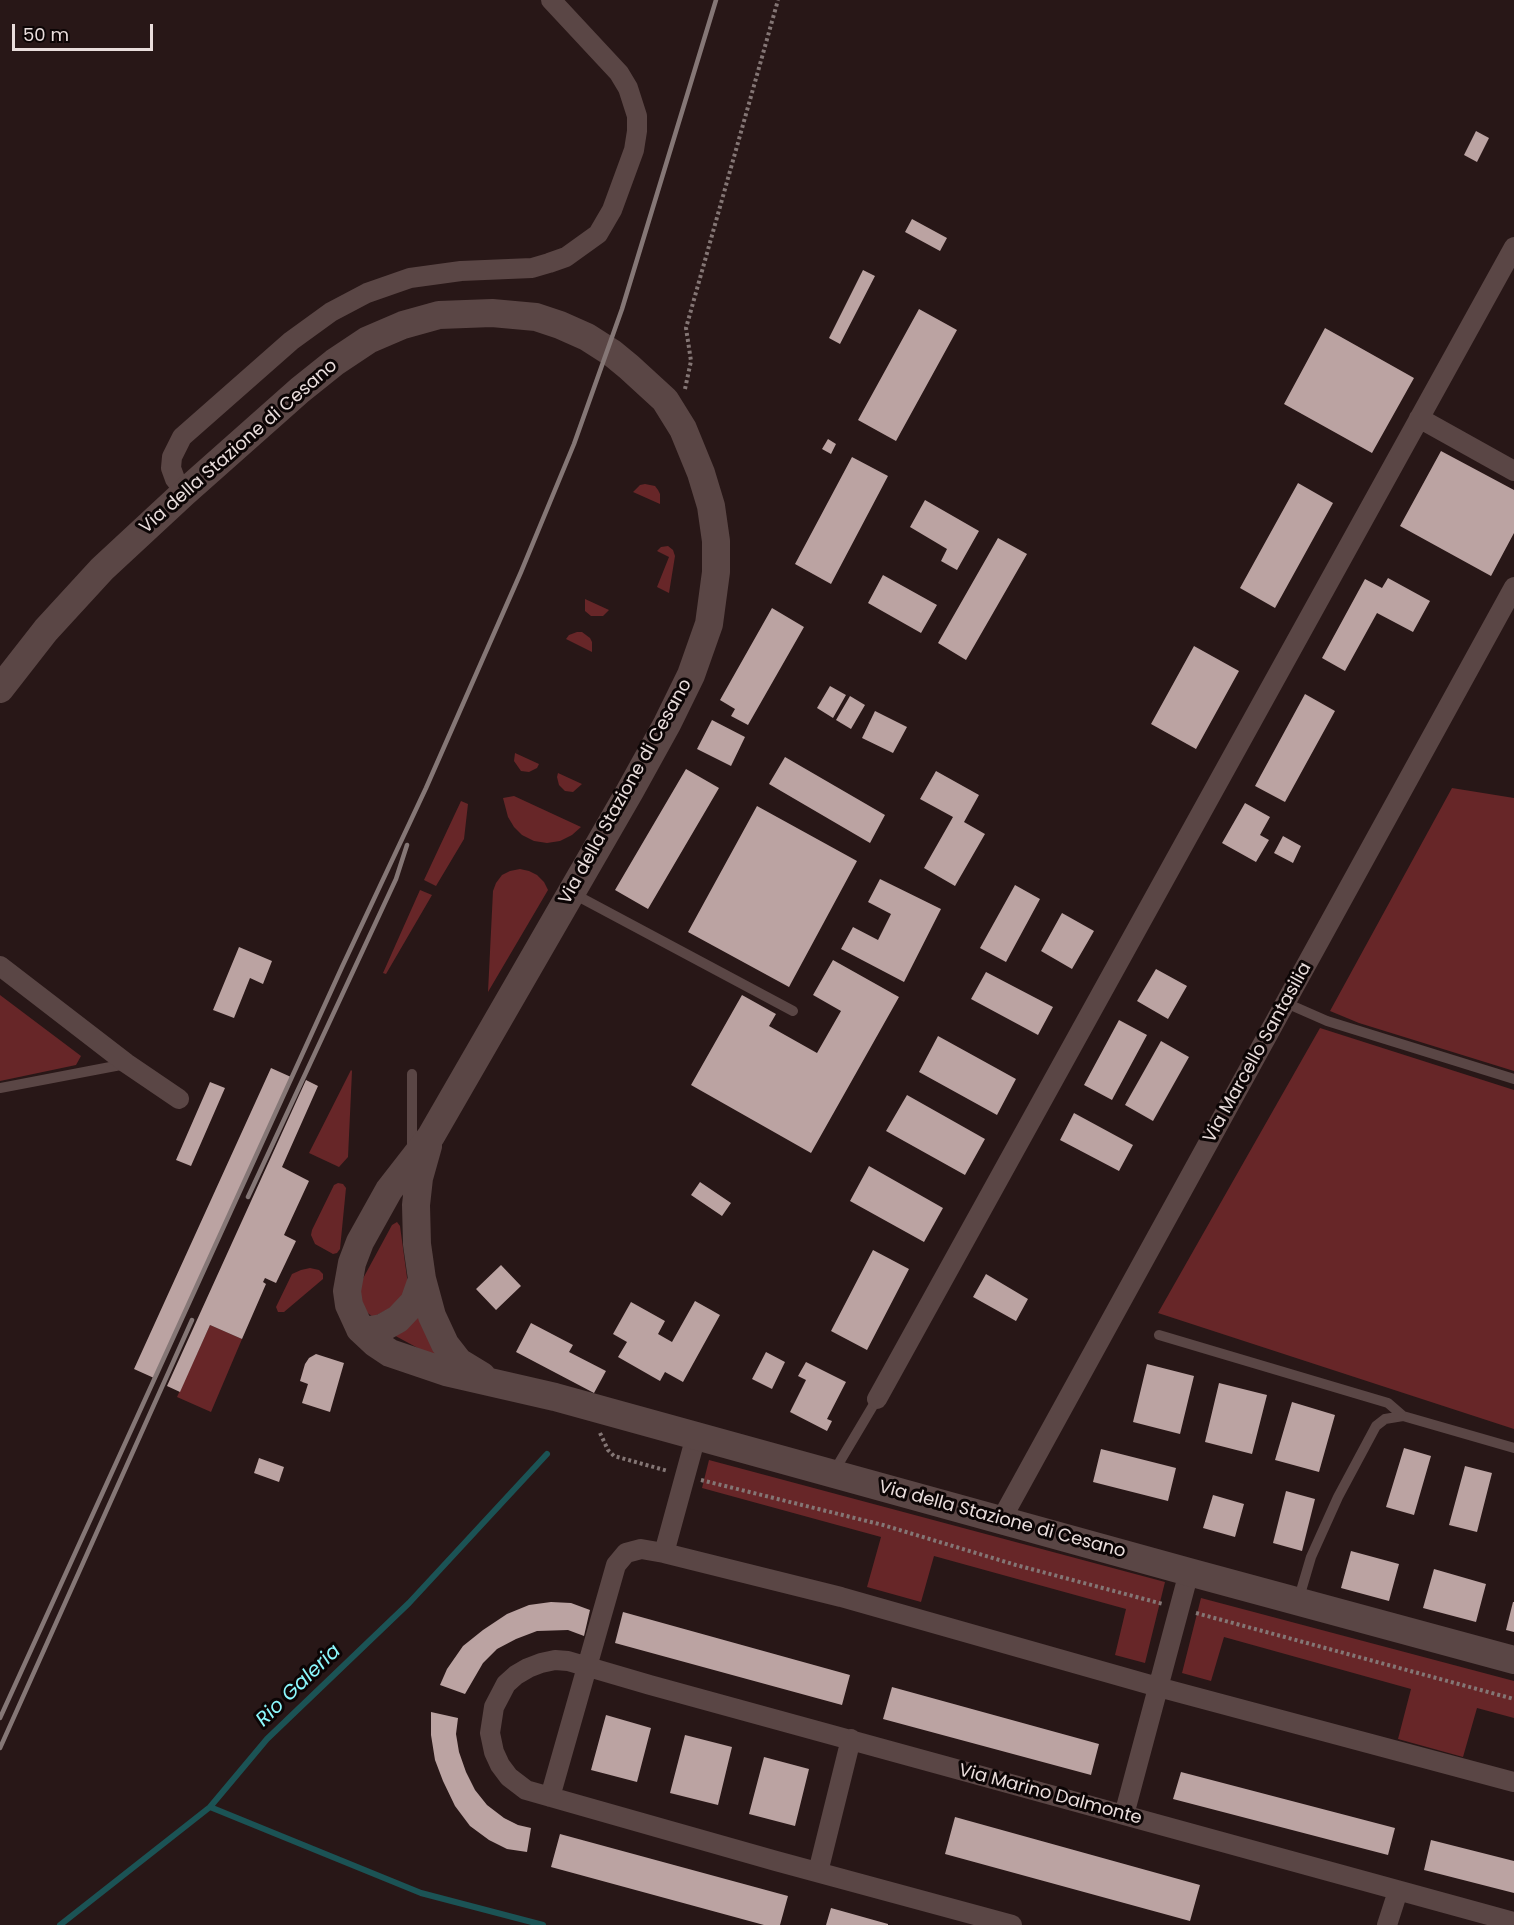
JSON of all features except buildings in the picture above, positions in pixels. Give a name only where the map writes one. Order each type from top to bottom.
[{"type":"street","points":[[185,492],[175,480],[171,463],[182,437],[291,340],[331,312],[367,293],[410,279],[461,271],[532,268],[566,257],[597,234],[612,210],[634,150],[637,131],[634,102],[614,67],[551,0]]},
{"type":"street","points":[[877,1399],[1514,247]]},
{"type":"street","name":"Via della Stazione di Cesano","points":[[0,689],[46,630],[102,569],[185,492],[318,375],[352,350],[386,332],[439,315],[475,312],[536,317],[560,325],[612,353],[665,400],[678,419],[701,473],[713,517],[716,563],[709,624],[691,675],[667,724],[431,1136],[389,1190],[354,1256],[347,1291],[351,1311],[360,1329],[375,1343],[396,1355],[446,1372],[490,1381],[696,1436],[1514,1660]]},
{"type":"street","points":[[1419,418],[1514,471]]},
{"type":"street","name":"Via Marcello Santasilia","points":[[1001,1520],[1514,588]]},
{"type":"street","points":[[0,966],[126,1064],[179,1099]]},
{"type":"street","name":"Via della Stazione di Cesano","points":[[431,1136],[419,1178],[416,1205],[417,1244],[422,1279],[432,1316],[445,1344],[459,1362],[490,1381]]},
{"type":"street","points":[[360,1329],[382,1328],[398,1319],[414,1302],[422,1279]]},
{"type":"street","points":[[664,1553],[696,1436]]},
{"type":"street","points":[[550,1797],[618,1560],[626,1553],[635,1550],[664,1553],[841,1597],[1158,1687],[1514,1782]]},
{"type":"street","points":[[1124,1815],[1189,1572]]},
{"type":"street","name":"Via Marino Dalmonte","points":[[1012,1925],[526,1790],[517,1785],[500,1765],[494,1752],[490,1732],[494,1707],[506,1684],[528,1668],[555,1660],[568,1661],[1514,1922]]},
{"type":"street","points":[[818,1872],[851,1739]]},
{"type":"street","points":[[1387,1925],[1398,1891]]},
{"type":"lane","points":[[571,893],[793,1011]]},
{"type":"lane","points":[[1286,1003],[1327,1021],[1514,1079]]},
{"type":"lane","points":[[0,1088],[126,1064]]},
{"type":"lane","points":[[412,1074],[412,1159]]},
{"type":"lane","points":[[1159,1335],[1388,1403],[1403,1416],[1514,1448]]},
{"type":"lane","points":[[833,1474],[877,1399]]},
{"type":"lane","points":[[1298,1601],[1311,1557],[1338,1497],[1376,1426],[1385,1419],[1403,1416]]},
{"type":"path","points":[[678,419],[691,361],[686,328],[777,0]]},
{"type":"path","points":[[597,1428],[614,1456],[883,1525],[1016,1565],[1514,1699]]},
{"type":"shaded area","points":[[640,485],[655,486],[660,494],[660,504],[633,492]]},
{"type":"shaded area","points":[[668,546],[673,550],[675,556],[669,593],[657,587],[669,557],[657,551],[661,547]]},
{"type":"shaded area","points":[[585,599],[609,610],[603,616],[591,616],[585,611]]},
{"type":"shaded area","points":[[577,632],[582,632],[590,638],[592,652],[566,639]]},
{"type":"shaded area","points":[[515,753],[539,764],[537,768],[529,772],[521,771],[514,761]]},
{"type":"shaded area","points":[[558,773],[582,784],[573,792],[565,791],[559,785]]},
{"type":"shaded area","points":[[1452,788],[1514,798],[1514,1071],[1359,1023],[1330,1011]]},
{"type":"shaded area","points":[[514,796],[581,827],[560,841],[547,843],[534,841],[522,835],[508,817],[503,798]]},
{"type":"shaded area","points":[[461,801],[468,804],[464,839],[436,886],[424,880]]},
{"type":"shaded area","points":[[520,869],[537,875],[548,890],[488,992],[493,891],[502,875]]},
{"type":"shaded area","points":[[420,890],[432,895],[386,974],[383,973]]},
{"type":"shaded area","points":[[0,995],[81,1056],[76,1065],[0,1081]]},
{"type":"shaded area","points":[[1320,1028],[1514,1090],[1514,1429],[1158,1313]]},
{"type":"shaded area","points":[[351,1070],[348,1157],[339,1167],[309,1153]]},
{"type":"shaded area","points":[[343,1184],[346,1188],[340,1249],[333,1254],[315,1244],[311,1235],[334,1185]]},
{"type":"shaded area","points":[[397,1222],[400,1226],[408,1299],[373,1317],[361,1308],[360,1284],[392,1225]]},
{"type":"shaded area","points":[[310,1268],[319,1270],[323,1274],[323,1279],[284,1312],[278,1312],[276,1307],[292,1274]]},
{"type":"shaded area","points":[[421,1306],[453,1367],[390,1333]]},
{"type":"shaded area","points":[[210,1325],[242,1339],[211,1412],[177,1397]]},
{"type":"shaded area","points":[[709,1460],[1165,1582],[1145,1663],[1115,1655],[1126,1609],[934,1556],[921,1602],[867,1587],[881,1537],[702,1488]]},
{"type":"shaded area","points":[[1201,1598],[1514,1681],[1514,1718],[1477,1708],[1463,1757],[1398,1739],[1411,1689],[1224,1637],[1211,1681],[1182,1673]]},
{"type":"waterway","name":"Rio Galeria","points":[[60,1925],[210,1807],[267,1739],[409,1603],[547,1454]]},
{"type":"waterway","points":[[210,1807],[421,1893],[543,1925]]},
{"type":"railway","points":[[0,1718],[342,967],[426,788],[521,572],[574,444],[622,309],[716,0]]},
{"type":"railway","points":[[248,1197],[396,879],[407,845]]},
{"type":"railway","points":[[0,1748],[192,1320]]}]
